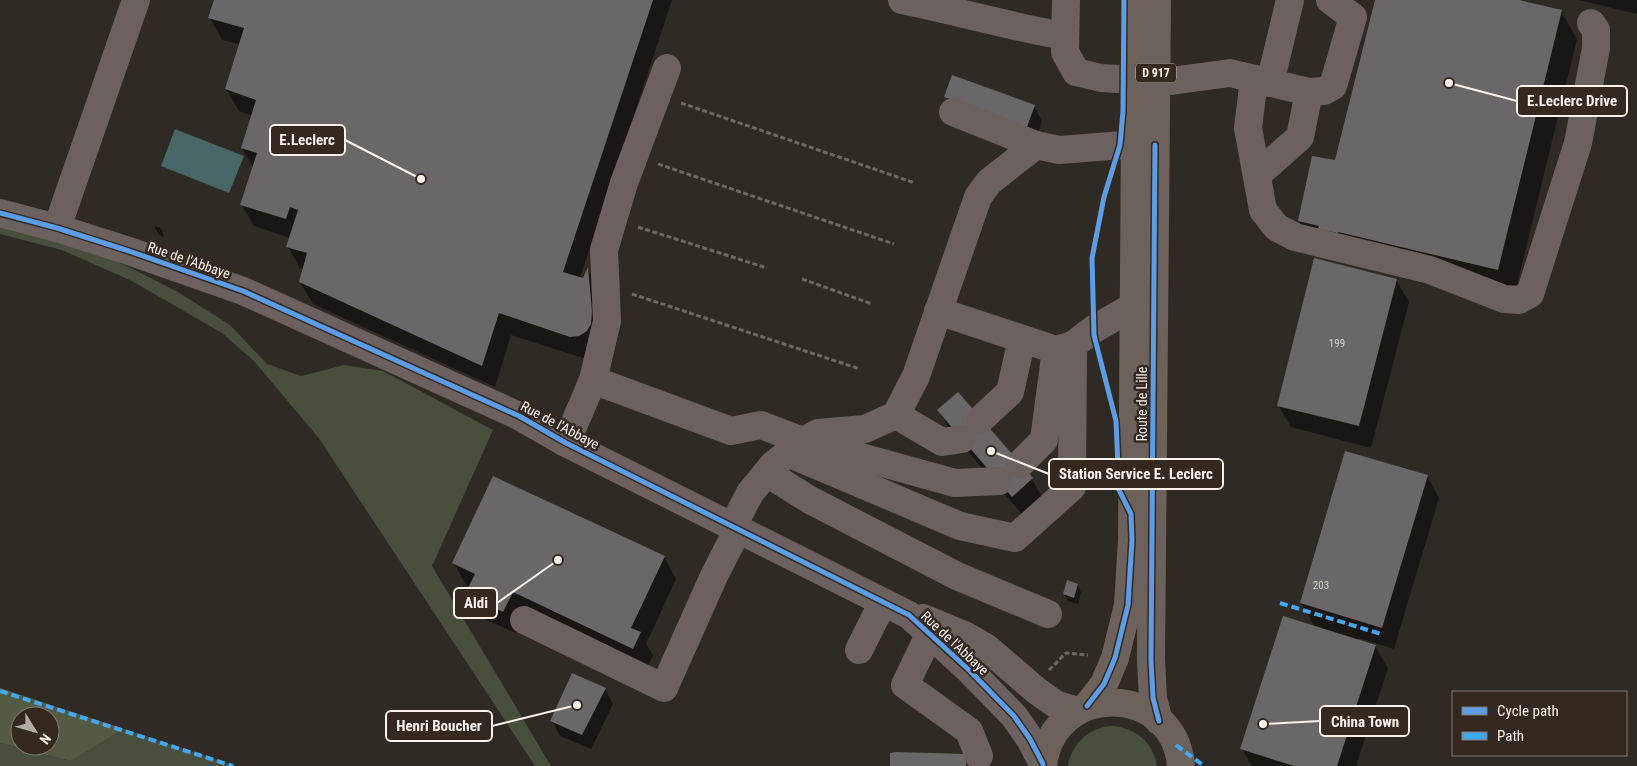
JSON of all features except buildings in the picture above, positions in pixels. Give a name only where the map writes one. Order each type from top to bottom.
[{"type":"main road","name":"Route de Lille","points":[[1136,0],[1146,81],[1153,576],[1151,660],[1153,698],[1159,721]]},
{"type":"main road","name":"Route de Lille","points":[[1043,765],[1044,755],[1051,737],[1063,722],[1082,709],[1104,684],[1115,658],[1128,605],[1131,549],[1136,144],[1157,0]]},
{"type":"main road","points":[[1082,709],[1106,702],[1125,703],[1144,710],[1166,728],[1176,745],[1180,766]]},
{"type":"street","points":[[57,228],[136,0]]},
{"type":"street","points":[[902,0],[1026,30],[1065,36]]},
{"type":"street","points":[[1066,0],[1064,52],[1076,72],[1101,78],[1146,81],[1230,73],[1309,92],[1324,91],[1333,86],[1353,17],[1330,0]]},
{"type":"street","points":[[1290,0],[1248,128],[1263,210],[1276,227],[1296,237],[1430,270],[1504,300],[1519,300],[1530,294],[1578,144],[1596,48],[1596,30],[1591,23]]},
{"type":"street","points":[[566,443],[593,380],[607,321],[604,250],[634,156],[667,68]]},
{"type":"street","points":[[1257,175],[1300,137],[1309,92]]},
{"type":"street","points":[[953,112],[1036,145],[1059,150],[1136,144]]},
{"type":"street","points":[[524,620],[664,688],[750,493],[773,465],[818,433],[865,429],[896,416],[916,376],[978,197],[989,182],[1036,145]]},
{"type":"street","name":"Rue de l'Abbaye","points":[[0,213],[57,228],[129,251],[243,291],[519,416],[566,443],[909,615],[974,675],[1014,716],[1030,738],[1043,765]]},
{"type":"street","points":[[1020,464],[1044,440],[1065,348],[1134,306]]},
{"type":"street","points":[[938,311],[1022,339],[1065,348]]},
{"type":"street","points":[[982,419],[1010,392],[1022,339]]},
{"type":"street","points":[[593,380],[731,431],[761,425],[796,447],[960,526],[1015,538],[1072,487],[1065,348]]},
{"type":"street","points":[[896,416],[942,442],[962,439]]},
{"type":"street","points":[[796,447],[955,483],[999,481]]},
{"type":"street","points":[[767,473],[810,500],[957,576],[1048,614]]},
{"type":"street","points":[[859,650],[883,602]]},
{"type":"street","name":"Rue de l'Abbaye","points":[[909,615],[928,618],[966,636],[987,648],[1032,686],[1057,704],[1082,709]]},
{"type":"street","points":[[930,634],[905,685],[968,731],[979,756]]},
{"type":"path","points":[[656,94],[915,183]]},
{"type":"path","points":[[634,156],[894,244]]},
{"type":"path","points":[[630,224],[767,268]]},
{"type":"path","points":[[802,279],[872,304]]},
{"type":"path","points":[[632,294],[860,369]]},
{"type":"path","points":[[1032,686],[1066,653],[1115,658]]},
{"type":"green space","points":[[0,225],[101,253],[178,292],[230,325],[267,364],[301,376],[344,365],[383,371],[493,430],[432,566],[551,766],[535,766],[318,437],[254,361],[222,333],[132,281],[62,250],[0,234]]},
{"type":"green space","points":[[0,688],[54,706],[10,706],[10,746],[0,743]]},
{"type":"green space","points":[[60,708],[124,729],[71,761],[51,756],[60,756]]},
{"type":"green space","points":[[1111,726],[1128,729],[1142,737],[1152,750],[1157,766],[1068,766],[1073,751],[1082,739],[1095,730]]},
{"type":"green space","points":[[124,729],[236,766],[0,766],[0,743],[10,746],[10,756],[51,756],[71,761]]},
{"type":"water","points":[[175,129],[244,156],[229,193],[161,166]]},
{"type":"marked path","points":[[1280,603],[1381,634]]},
{"type":"marked path","points":[[0,691],[233,766]]},
{"type":"marked path","points":[[1176,745],[1204,766]]},
{"type":"cycle path","points":[[1087,706],[1104,684],[1115,658],[1128,605],[1132,540],[1131,514],[1119,490],[1116,421],[1094,335],[1092,258],[1104,197],[1120,145],[1123,111],[1124,0]]},
{"type":"cycle path","points":[[1155,145],[1151,660],[1153,698],[1159,721]]},
{"type":"cycle path","points":[[0,213],[57,228],[129,251],[243,291],[519,416],[566,443],[909,615],[968,669],[1014,716],[1030,739],[1043,764]]},
{"type":"place","name":"E.Leclerc Drive","points":[[1449,83]]},
{"type":"place","name":"E.Leclerc","points":[[421,179]]},
{"type":"place","name":"Station Service E. Leclerc","points":[[991,451]]},
{"type":"place","name":"Aldi","points":[[558,560]]},
{"type":"place","name":"Henri Boucher","points":[[577,705]]},
{"type":"place","name":"China Town","points":[[1263,724]]}]
